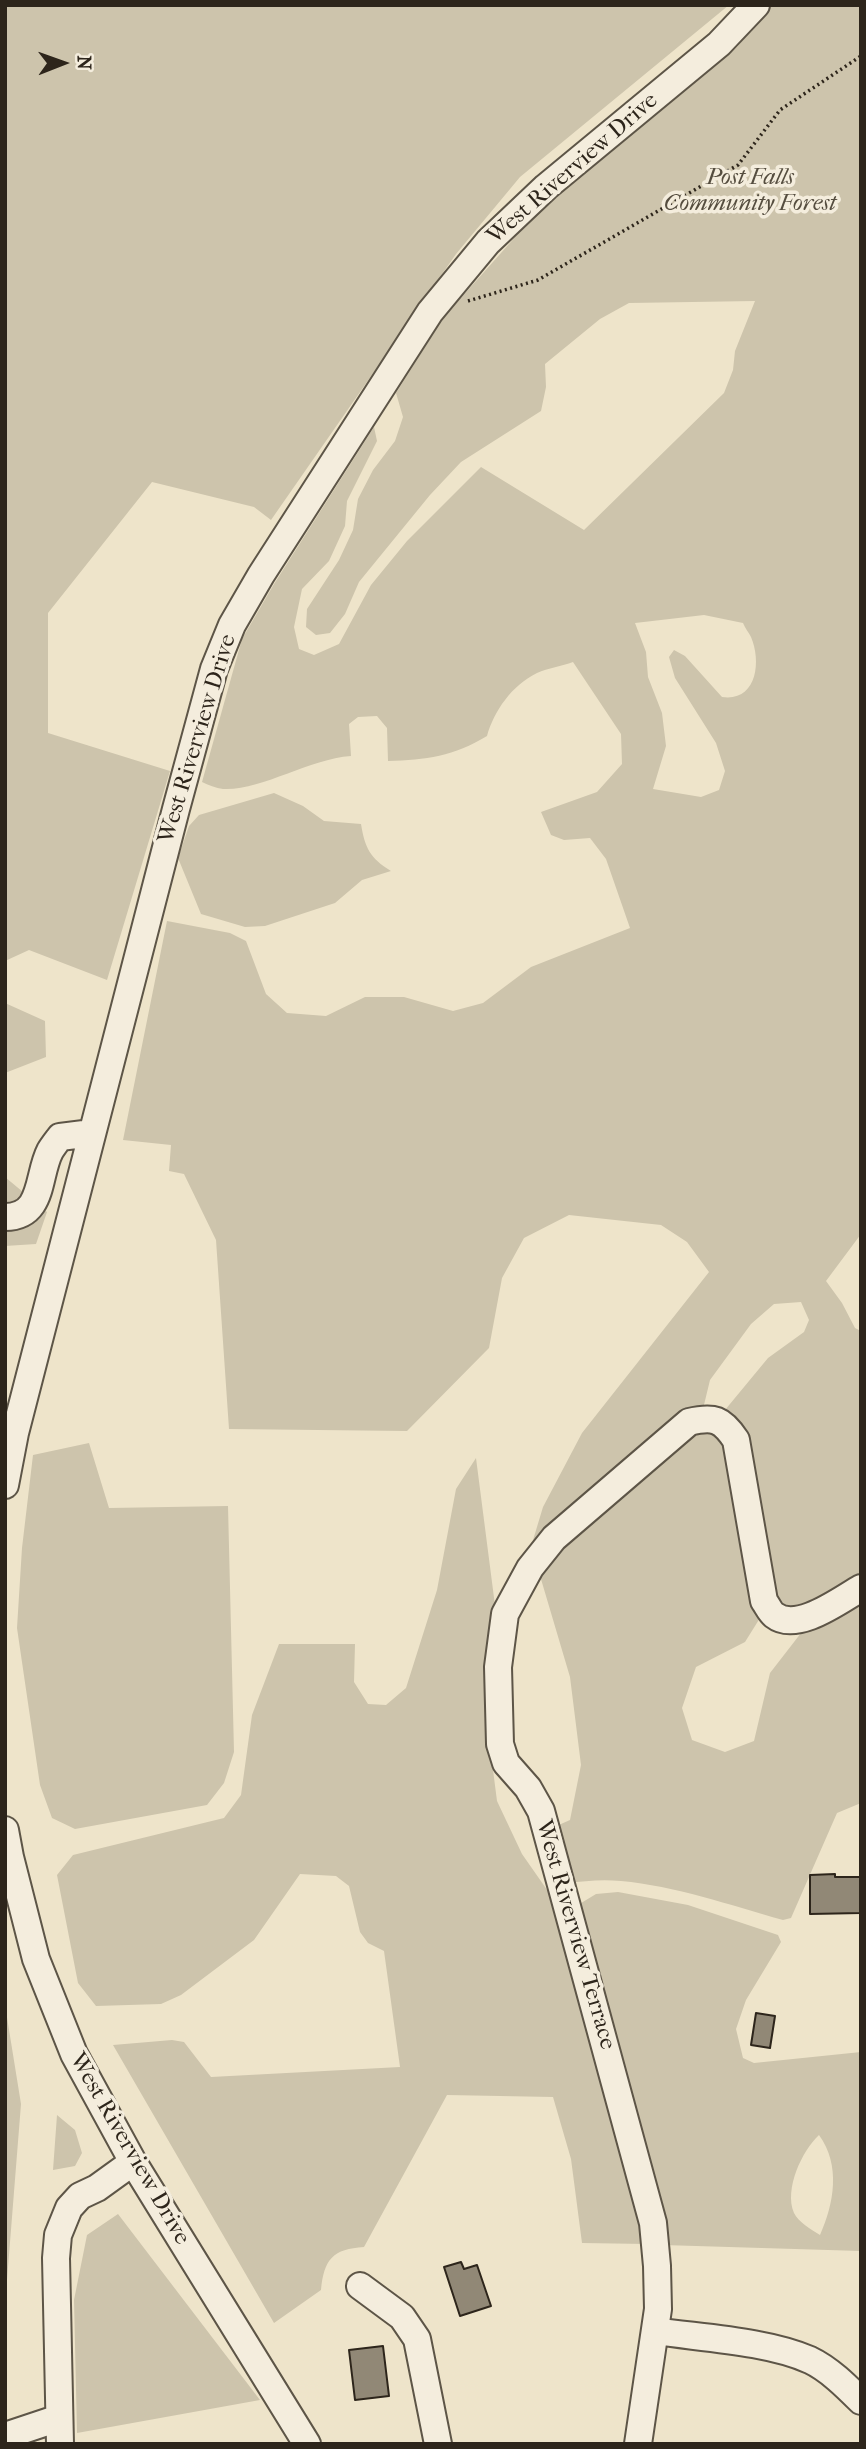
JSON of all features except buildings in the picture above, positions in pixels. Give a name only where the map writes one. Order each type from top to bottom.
[{"type":"street","name":"West Riverview Drive","points":[[5,1485],[15,1433],[214,669],[232,625],[261,575],[430,312],[488,242],[546,187],[719,44],[756,5]]},
{"type":"street","points":[[5,1217],[16,1217],[29,1210],[39,1191],[50,1151],[60,1137],[92,1133]]},
{"type":"street","name":"West Riverview Terrace","points":[[638,2444],[655,2331],[657,2266],[653,2223],[541,1811],[528,1788],[506,1763],[500,1744],[498,1667],[505,1614],[530,1568],[554,1538],[689,1422],[707,1418],[726,1425],[736,1440],[764,1601],[773,1615],[788,1621],[806,1619],[861,1588]]},
{"type":"street","name":"West Riverview Drive","points":[[5,1830],[7,1858],[36,1959],[66,2036],[133,2162],[307,2444]]},
{"type":"street","points":[[5,2436],[59,2431],[55,2259],[58,2235],[69,2208],[80,2196],[97,2188],[133,2162]]},
{"type":"street","points":[[360,2286],[402,2317],[417,2339],[438,2444]]},
{"type":"street","points":[[655,2331],[769,2348],[811,2361],[844,2383],[861,2401]]},
{"type":"path","points":[[466,301],[538,280],[738,165],[780,110],[861,56]]},
{"type":"green space","points":[[5,5],[729,5],[520,177],[456,254],[271,520],[254,507],[152,482],[48,613],[48,733],[170,771],[107,980],[29,950],[5,961]]},
{"type":"green space","name":"Post Falls Community Forest","points":[[771,5],[861,5],[861,1234],[826,1281],[855,1328],[861,1331],[861,1581],[805,1614],[778,1613],[741,1438],[725,1410],[768,1358],[804,1332],[809,1320],[801,1302],[774,1304],[751,1324],[710,1380],[703,1409],[527,1560],[543,1507],[582,1433],[709,1272],[687,1242],[661,1225],[569,1215],[524,1238],[502,1278],[489,1348],[407,1431],[229,1429],[216,1240],[184,1174],[169,1171],[171,1145],[123,1140],[167,921],[230,933],[246,941],[266,994],[287,1013],[326,1016],[365,997],[404,997],[453,1011],[483,1003],[531,967],[630,928],[606,859],[590,838],[564,840],[551,835],[541,812],[597,792],[622,764],[621,734],[573,662],[541,671],[528,678],[505,700],[494,717],[487,736],[451,752],[427,758],[388,761],[387,728],[377,716],[358,717],[349,724],[351,756],[335,758],[238,788],[220,789],[202,782],[242,639],[374,427],[377,441],[347,501],[345,526],[329,561],[302,589],[294,627],[299,649],[314,655],[339,644],[371,585],[407,541],[481,467],[584,530],[724,393],[733,370],[735,351],[755,301],[629,303],[600,319],[545,364],[546,387],[541,411],[461,462],[430,495],[359,582],[345,614],[330,633],[316,635],[306,627],[307,609],[339,560],[353,530],[358,499],[373,470],[395,441],[403,417],[396,393],[443,318],[550,198],[737,47]],"holes":[[[704,615],[743,623],[754,647],[756,669],[749,687],[742,693],[733,697],[722,697],[685,656],[674,650],[669,657],[675,678],[716,743],[725,771],[719,790],[701,797],[653,789],[666,746],[662,713],[648,677],[646,652],[635,623]]]},
{"type":"green space","points":[[274,793],[303,806],[324,821],[361,824],[370,852],[391,871],[362,880],[335,903],[265,926],[245,927],[201,914],[178,858],[189,826],[199,815]]},
{"type":"green space","points":[[5,1003],[45,1021],[46,1057],[5,1073]]},
{"type":"green space","points":[[5,1177],[47,1212],[36,1244],[5,1246]]},
{"type":"green space","points":[[708,1425],[728,1444],[760,1618],[745,1642],[696,1667],[682,1708],[692,1740],[725,1752],[754,1741],[770,1673],[808,1624],[861,1595],[861,1803],[837,1813],[791,1918],[783,1920],[641,1883],[607,1880],[567,1883],[552,1828],[570,1820],[581,1765],[570,1677],[538,1569],[693,1428]]},
{"type":"green space","points":[[89,1443],[109,1508],[228,1506],[234,1752],[224,1783],[207,1805],[75,1829],[52,1818],[40,1785],[17,1628],[22,1548],[33,1455]]},
{"type":"green space","points":[[476,1458],[497,1621],[489,1739],[497,1801],[522,1854],[559,1907],[647,2244],[582,2243],[571,2159],[553,2097],[447,2095],[364,2247],[345,2250],[332,2258],[325,2270],[321,2290],[274,2323],[113,2045],[172,2040],[184,2042],[211,2077],[400,2067],[384,1951],[368,1943],[360,1932],[349,1886],[336,1876],[300,1874],[254,1940],[181,1995],[161,2004],[96,2006],[78,1983],[57,1875],[73,1855],[224,1818],[241,1795],[252,1715],[279,1644],[355,1644],[354,1682],[368,1704],[386,1705],[406,1688],[437,1590],[456,1489]]},
{"type":"green space","points":[[618,1892],[688,1905],[778,1935],[781,1942],[746,2000],[736,2029],[743,2058],[754,2063],[861,2052],[861,2251],[663,2245],[573,1908],[596,1894]],"holes":[[[819,2135],[826,2147],[833,2172],[833,2185],[829,2211],[820,2235],[796,2216],[791,2193],[801,2160]]]},
{"type":"green space","points":[[5,2005],[21,2104],[5,2305]]},
{"type":"green space","points":[[57,2115],[75,2130],[82,2153],[75,2166],[53,2170]]},
{"type":"green space","points":[[118,2214],[260,2400],[77,2433],[74,2300],[87,2235]]}]
